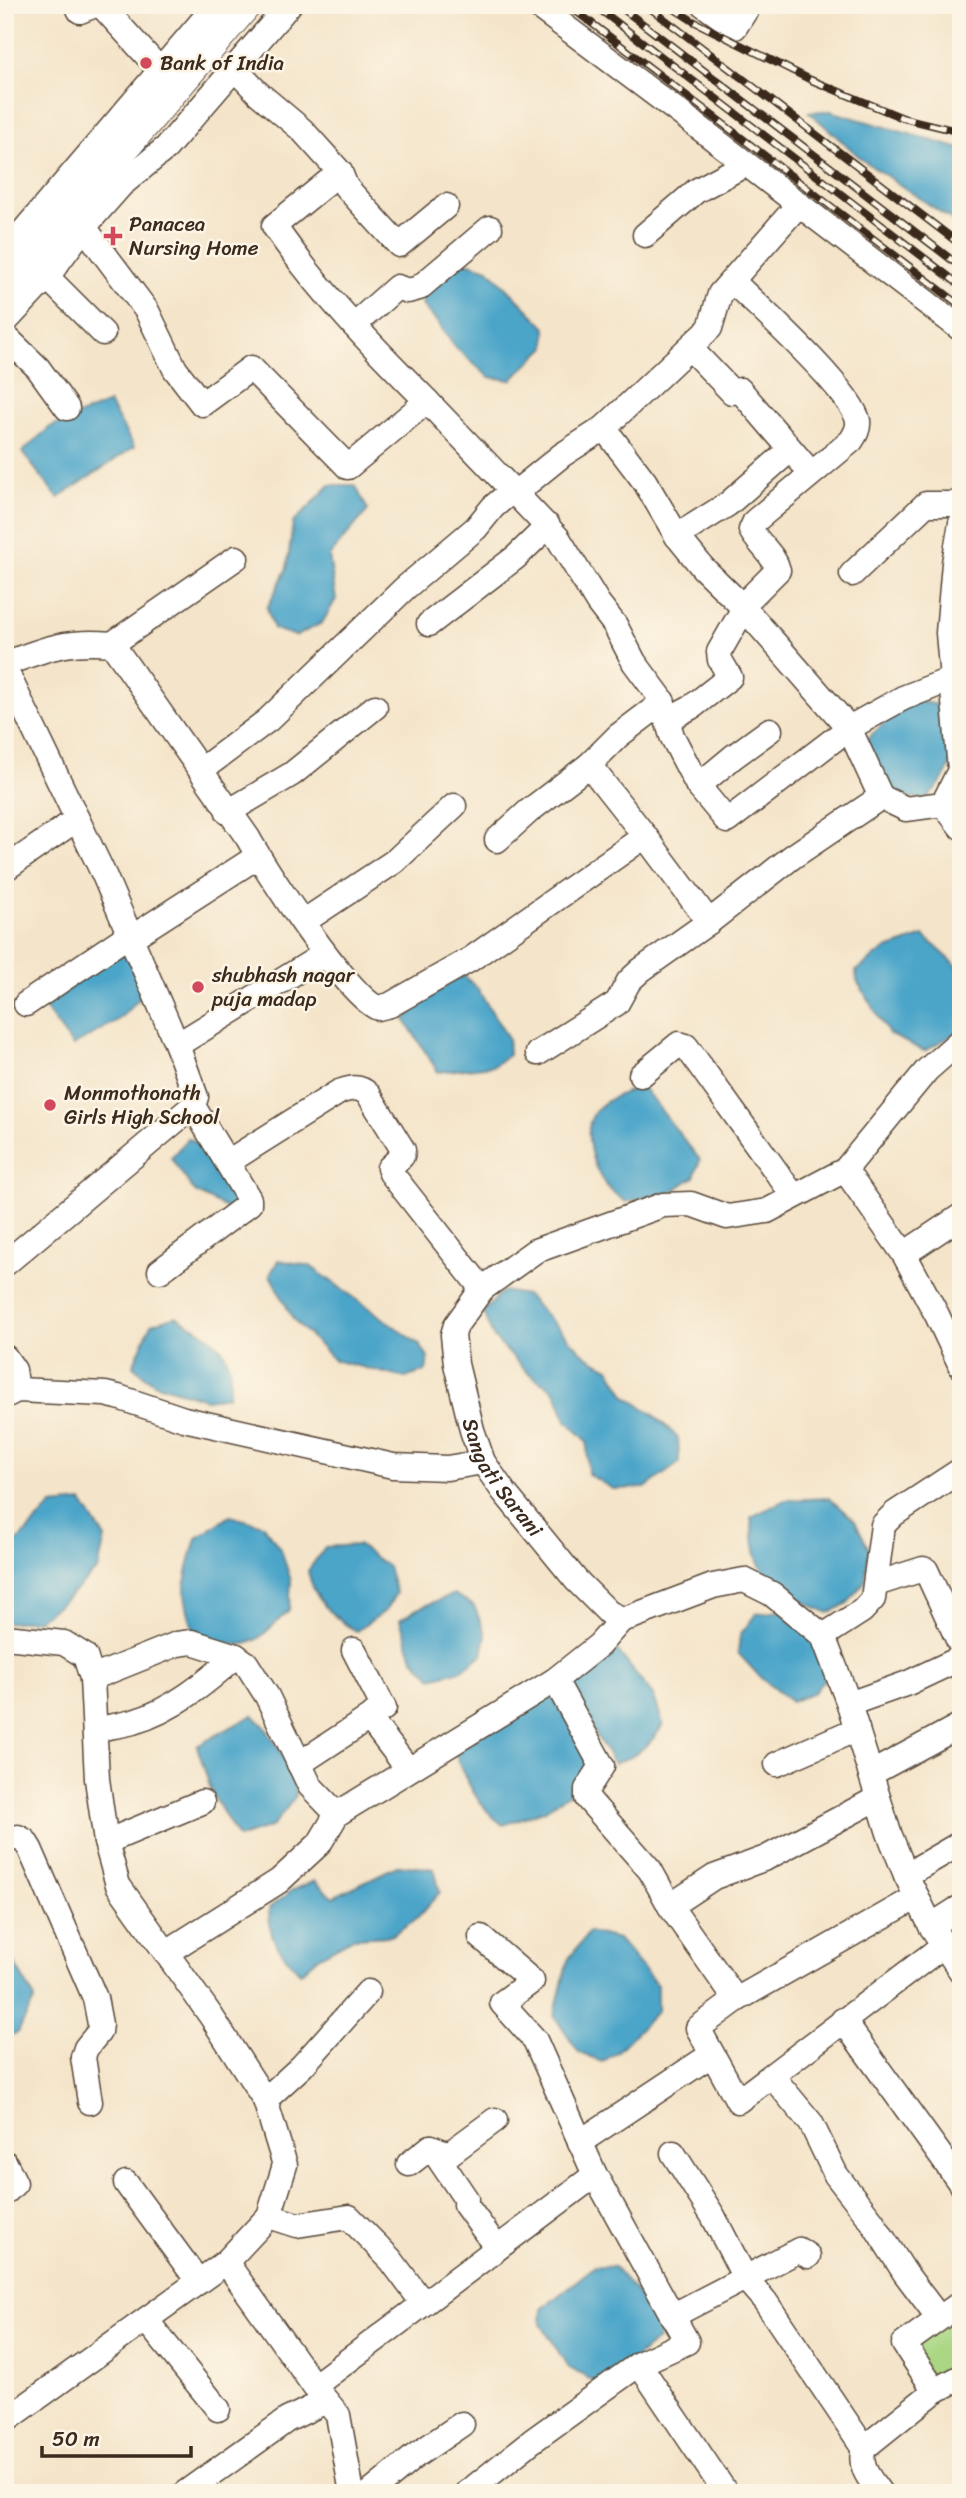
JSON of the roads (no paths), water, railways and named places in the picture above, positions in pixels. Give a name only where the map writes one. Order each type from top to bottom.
[{"type":"main road","points":[[5,288],[246,5]]},
{"type":"street","points":[[77,5],[80,11],[95,5]]},
{"type":"street","points":[[101,5],[161,71]]},
{"type":"street","points":[[5,253],[216,5]]},
{"type":"street","points":[[5,322],[47,277],[84,227],[121,185],[166,148],[289,5]]},
{"type":"street","points":[[536,5],[961,329]]},
{"type":"street","points":[[704,5],[735,27],[749,5]]},
{"type":"street","points":[[234,68],[258,93],[302,130],[340,172],[346,187],[399,245],[446,206]]},
{"type":"street","points":[[645,235],[696,191],[746,164]]},
{"type":"street","points":[[340,172],[274,226],[299,263],[377,351],[548,526],[615,625],[634,662],[649,679],[665,711],[672,736],[698,786],[727,821],[849,728],[903,698],[952,680]]},
{"type":"street","points":[[201,770],[268,720],[405,588],[476,528],[493,507],[507,495],[514,494],[562,455],[604,428],[690,348],[710,328],[720,294],[799,204]]},
{"type":"street","points":[[84,227],[147,311],[175,369],[202,404],[251,368],[348,467],[427,401]]},
{"type":"street","points":[[354,325],[397,287],[408,291],[419,288],[491,228]]},
{"type":"street","points":[[47,277],[103,333]]},
{"type":"street","points":[[497,841],[529,811],[589,765],[618,736],[665,711],[693,706],[730,677],[720,660],[719,652],[747,601],[778,570],[776,560],[751,530],[755,521],[850,441],[858,430],[858,419],[845,397],[804,351],[732,281]]},
{"type":"street","points":[[5,336],[38,368],[67,408]]},
{"type":"street","points":[[690,348],[732,392],[740,390],[811,473]]},
{"type":"street","points":[[604,428],[645,482],[677,536],[703,568],[744,608],[849,728],[881,797],[906,809],[943,804]]},
{"type":"street","points":[[677,536],[728,503],[790,450]]},
{"type":"street","points":[[852,574],[926,504],[961,504]]},
{"type":"street","points":[[943,804],[960,770],[948,633],[961,523]]},
{"type":"street","points":[[429,624],[516,557],[548,526]]},
{"type":"street","points":[[5,1264],[193,1106],[196,1097],[177,1045],[77,819],[14,713],[5,666],[46,648],[85,642],[112,644],[236,558]]},
{"type":"street","points":[[112,644],[248,838],[325,954],[366,1001],[378,1008],[390,1005],[471,959],[645,836]]},
{"type":"street","points":[[228,812],[292,774],[376,707]]},
{"type":"street","points":[[698,786],[770,730]]},
{"type":"street","points":[[589,765],[709,922]]},
{"type":"street","points":[[538,1053],[617,1003],[629,981],[641,970],[709,922],[792,857],[881,797]]},
{"type":"street","points":[[943,804],[961,827]]},
{"type":"street","points":[[303,922],[395,861],[454,806]]},
{"type":"street","points":[[5,869],[77,819]]},
{"type":"street","points":[[26,1004],[258,856]]},
{"type":"street","points":[[177,1045],[325,954]]},
{"type":"street","name":"Sangati Sarani","points":[[622,1619],[610,1613],[576,1580],[483,1462],[472,1430],[456,1364],[453,1335],[456,1325],[482,1289],[535,1251],[663,1205],[691,1204],[727,1217],[767,1211],[845,1170],[927,1070],[961,1040]]},
{"type":"street","points":[[642,1074],[679,1044],[686,1046],[793,1195]]},
{"type":"street","points":[[228,1162],[316,1104],[339,1092],[352,1088],[362,1089],[369,1095],[403,1150],[402,1156],[389,1168],[391,1173],[482,1289]]},
{"type":"street","points":[[160,1271],[249,1204],[249,1199],[228,1162],[193,1106]]},
{"type":"street","points":[[845,1170],[904,1254],[960,1361]]},
{"type":"street","points":[[904,1254],[961,1216]]},
{"type":"street","points":[[5,1357],[14,1370],[11,1393],[118,1396],[184,1419],[393,1466],[447,1468],[483,1462]]},
{"type":"street","points":[[823,1636],[862,1611],[873,1599],[883,1525],[894,1514],[961,1470]]},
{"type":"street","points":[[876,1584],[926,1570],[961,1646]]},
{"type":"street","points":[[167,1952],[279,1881],[327,1835],[337,1814],[555,1680],[599,1645],[622,1619],[713,1586],[744,1580],[772,1594],[823,1636],[872,1773],[888,1833],[938,1936],[961,1971]]},
{"type":"street","points":[[5,1637],[64,1643],[85,1656],[92,1678],[97,1779],[106,1842],[118,1885],[167,1952],[265,2100],[285,2165],[269,2216],[226,2262],[5,2421]]},
{"type":"street","points":[[92,1678],[177,1644],[192,1642],[236,1656],[246,1663],[267,1696],[310,1786],[337,1814]]},
{"type":"street","points":[[299,1764],[384,1708],[354,1650]]},
{"type":"street","points":[[95,1730],[135,1721],[155,1713],[207,1682],[236,1656]]},
{"type":"street","points":[[849,1704],[908,1683],[961,1658]]},
{"type":"street","points":[[555,1680],[602,1766],[587,1789],[587,1798],[650,1870],[670,1906],[736,2000]]},
{"type":"street","points":[[370,1719],[408,1769]]},
{"type":"street","points":[[872,1773],[961,1725]]},
{"type":"street","points":[[776,1764],[857,1729]]},
{"type":"street","points":[[670,1906],[714,1877],[766,1858],[878,1798]]},
{"type":"street","points":[[106,1842],[202,1801]]},
{"type":"street","points":[[5,1841],[18,1837],[25,1841],[95,1998],[99,2032],[86,2048],[83,2057],[90,2102]]},
{"type":"street","points":[[961,1843],[912,1886],[736,2000],[698,2028],[738,2101],[843,2020],[938,1936],[961,1907]]},
{"type":"street","points":[[467,2493],[532,2441],[639,2364],[687,2343],[595,2175],[536,2040],[502,2003],[532,1981],[481,1937]]},
{"type":"street","points":[[265,2100],[302,2066],[368,1992]]},
{"type":"street","points":[[843,2020],[961,2184]]},
{"type":"street","points":[[580,2142],[711,2055]]},
{"type":"street","points":[[772,2076],[811,2123],[836,2175],[872,2221],[905,2273],[939,2318]]},
{"type":"street","points":[[431,2147],[449,2154],[495,2120]]},
{"type":"street","points":[[409,2164],[431,2147]]},
{"type":"street","points":[[431,2147],[466,2199],[465,2204],[497,2248]]},
{"type":"street","points":[[673,2153],[713,2216],[745,2278],[765,2301],[864,2448]]},
{"type":"street","points":[[5,2163],[15,2183],[5,2193]]},
{"type":"street","points":[[185,2493],[287,2420],[423,2303],[595,2175]]},
{"type":"street","points":[[126,2183],[198,2281]]},
{"type":"street","points":[[269,2216],[297,2225],[349,2217],[391,2260],[423,2303]]},
{"type":"street","points":[[672,2315],[799,2250],[808,2256]]},
{"type":"street","points":[[226,2262],[338,2415],[352,2493]]},
{"type":"street","points":[[935,2391],[904,2344],[961,2303]]},
{"type":"street","points":[[146,2320],[218,2409]]},
{"type":"street","points":[[639,2364],[726,2493]]},
{"type":"street","points":[[880,2493],[863,2466],[861,2458],[864,2448],[935,2391],[961,2376]]},
{"type":"street","points":[[370,2493],[415,2456],[462,2424]]},
{"type":"water","points":[[830,111],[961,149],[961,226],[863,160],[809,112]]},
{"type":"water","points":[[466,262],[488,269],[546,328],[546,347],[511,380],[489,377],[455,347],[422,305],[427,283]]},
{"type":"water","points":[[109,403],[134,447],[58,498],[22,452],[50,427]]},
{"type":"water","points":[[330,485],[355,485],[368,510],[329,556],[336,599],[322,623],[296,636],[274,629],[267,608],[287,568],[293,523]]},
{"type":"water","points":[[916,701],[939,705],[952,745],[950,766],[945,777],[925,800],[897,795],[874,775],[862,744],[888,719]]},
{"type":"water","points":[[924,936],[956,965],[961,973],[961,1028],[924,1051],[889,1034],[857,981],[856,971],[884,950]]},
{"type":"water","points":[[125,950],[144,994],[119,1019],[73,1046],[44,1007],[88,971]]},
{"type":"water","points":[[463,975],[477,988],[508,1038],[509,1054],[493,1066],[438,1072],[405,1020],[417,1004]]},
{"type":"water","points":[[642,1086],[700,1160],[694,1177],[671,1192],[626,1202],[609,1189],[601,1177],[590,1149],[589,1129],[599,1107]]},
{"type":"water","points":[[188,1138],[214,1152],[227,1166],[233,1184],[236,1213],[195,1192],[171,1158]]},
{"type":"water","points":[[278,1260],[310,1266],[420,1345],[428,1358],[426,1371],[405,1378],[334,1360],[293,1319],[270,1275]]},
{"type":"water","points":[[503,1291],[526,1295],[586,1356],[609,1368],[625,1395],[654,1415],[678,1438],[679,1463],[645,1488],[613,1489],[588,1474],[587,1441],[567,1421],[555,1391],[527,1372],[494,1338],[483,1312]]},
{"type":"water","points":[[176,1316],[211,1338],[225,1355],[230,1379],[228,1396],[205,1399],[154,1383],[133,1366],[151,1324]]},
{"type":"water","points":[[829,1498],[855,1521],[869,1549],[865,1581],[848,1603],[829,1613],[785,1592],[764,1572],[756,1553],[751,1517],[785,1500]]},
{"type":"water","points":[[82,1502],[105,1538],[98,1569],[65,1600],[37,1620],[5,1623],[5,1551],[52,1505]]},
{"type":"water","points":[[230,1516],[263,1525],[281,1550],[291,1581],[289,1610],[265,1633],[248,1643],[239,1644],[196,1636],[187,1609],[185,1588],[196,1539]]},
{"type":"water","points":[[358,1545],[388,1567],[396,1593],[385,1611],[356,1631],[325,1607],[315,1591],[308,1571],[325,1547]]},
{"type":"water","points":[[454,1594],[474,1606],[486,1635],[482,1655],[462,1670],[432,1678],[413,1658],[400,1620],[417,1609]]},
{"type":"water","points":[[780,1611],[813,1637],[826,1677],[814,1692],[791,1702],[761,1678],[738,1653],[740,1635],[756,1614]]},
{"type":"water","points":[[618,1651],[654,1697],[663,1724],[643,1748],[614,1764],[571,1695],[577,1677],[587,1666],[600,1657]]},
{"type":"water","points":[[550,1694],[599,1766],[571,1792],[545,1810],[503,1825],[479,1801],[454,1751]]},
{"type":"water","points":[[253,1715],[264,1726],[296,1775],[295,1797],[273,1826],[238,1838],[212,1793],[197,1746]]},
{"type":"water","points":[[399,1865],[434,1869],[440,1892],[416,1919],[390,1936],[353,1938],[318,1957],[300,1973],[276,1944],[269,1920],[269,1908],[291,1891],[314,1881],[333,1897]]},
{"type":"water","points":[[589,1932],[618,1939],[657,1985],[657,2011],[616,2053],[602,2062],[579,2053],[554,2016],[568,1960]]},
{"type":"water","points":[[5,1947],[35,1999],[18,2032],[5,2038]]},
{"type":"water","points":[[595,2266],[614,2267],[656,2316],[659,2338],[627,2365],[596,2383],[568,2367],[541,2323],[542,2309]]},
{"type":"railway","points":[[568,5],[961,306]]},
{"type":"railway","points":[[594,5],[961,286]]},
{"type":"railway","points":[[618,5],[961,267]]},
{"type":"railway","points":[[646,5],[961,245]]},
{"type":"railway","points":[[668,5],[693,21],[811,80],[903,118],[961,132]]},
{"type":"place","name":"Bank of India","points":[[146,63]]},
{"type":"place","name":"Panacea Nursing Home","points":[[113,236]]},
{"type":"place","name":"shubhash nagar puja madap","points":[[198,987]]},
{"type":"place","name":"Monmothonath Girls High School","points":[[50,1105]]}]
